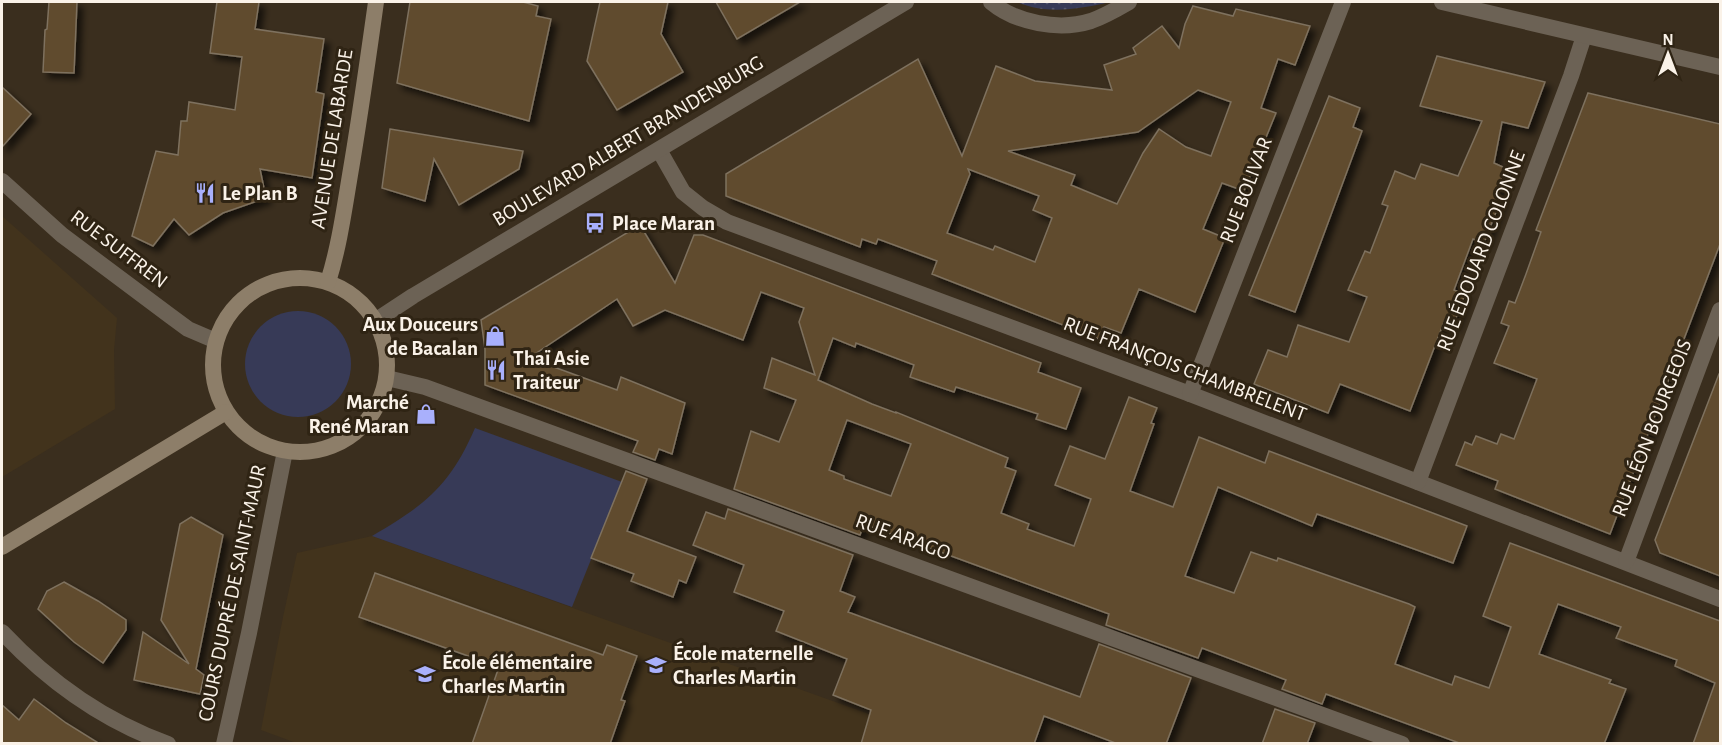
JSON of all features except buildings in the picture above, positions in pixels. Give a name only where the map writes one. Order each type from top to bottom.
[{"type":"main road","name":"AVENUE DE LABARDE","points":[[328,282],[337,254],[361,113],[376,2]]},
{"type":"main road","points":[[300,278],[328,282],[346,291],[363,304],[375,321],[386,349],[387,378],[378,404],[362,427],[339,443],[313,451],[285,451],[262,444],[242,431],[226,412],[216,390],[212,366],[216,341],[228,316],[247,296],[272,282],[300,278]]},
{"type":"main road","points":[[2,546],[226,412]]},
{"type":"street","name":"BOULEVARD ALBERT BRANDENBURG","points":[[375,321],[413,296],[906,2]]},
{"type":"street","points":[[991,2],[1016,16],[1040,23],[1065,25],[1089,21],[1112,13],[1129,2]]},
{"type":"street","name":"RUE BOLIVAR","points":[[1190,394],[1343,2]]},
{"type":"street","points":[[1442,2],[1720,67]]},
{"type":"street","name":"RUE ÉDOUARD COLONNE","points":[[1418,482],[1584,36]]},
{"type":"street","name":"RUE FRANÇOIS CHAMBRELENT","points":[[659,150],[683,192],[703,208],[727,222],[1190,394],[1720,599]]},
{"type":"street","name":"RUE SUFFREN","points":[[2,181],[62,235],[160,309],[188,328],[216,341]]},
{"type":"street","name":"RUE LÉON BOURGEOIS","points":[[1626,562],[1720,310]]},
{"type":"street","name":"RUE ARAGO","points":[[387,378],[413,382],[1402,744]]},
{"type":"street","name":"COURS DUPRÉ DE SAINT-MAUR","points":[[224,744],[249,633],[285,451]]},
{"type":"street","points":[[2,632],[20,651],[74,696],[137,733],[168,744]]},
{"type":"shaded area","points":[[1017,2],[1110,2],[1075,9],[1051,10]]},
{"type":"shaded area","points":[[2,216],[117,318],[114,350],[115,409],[2,477]]},
{"type":"shaded area","points":[[298,311],[318,315],[336,326],[347,344],[351,364],[347,384],[336,402],[318,413],[298,417],[278,413],[260,402],[249,384],[245,364],[249,344],[260,326],[278,315]]},
{"type":"shaded area","points":[[475,428],[622,482],[572,607],[372,536],[407,514],[434,492],[456,465]]},
{"type":"shaded area","name":"École élémentaire Charles Martin","points":[[372,536],[952,743],[299,744],[261,730],[297,553]]},
{"type":"place","name":"Le Plan B","points":[[205,193]]},
{"type":"place","name":"Place Maran","points":[[595,223]]},
{"type":"place","name":"Aux Douceurs de Bacalan","points":[[495,336]]},
{"type":"place","name":"Thaï Asie Traiteur","points":[[496,370]]},
{"type":"place","name":"Marché René Maran","points":[[426,414]]},
{"type":"place","name":"École maternelle Charles Martin","points":[[656,665]]},
{"type":"place","name":"École élémentaire Charles Martin","points":[[425,674]]}]
